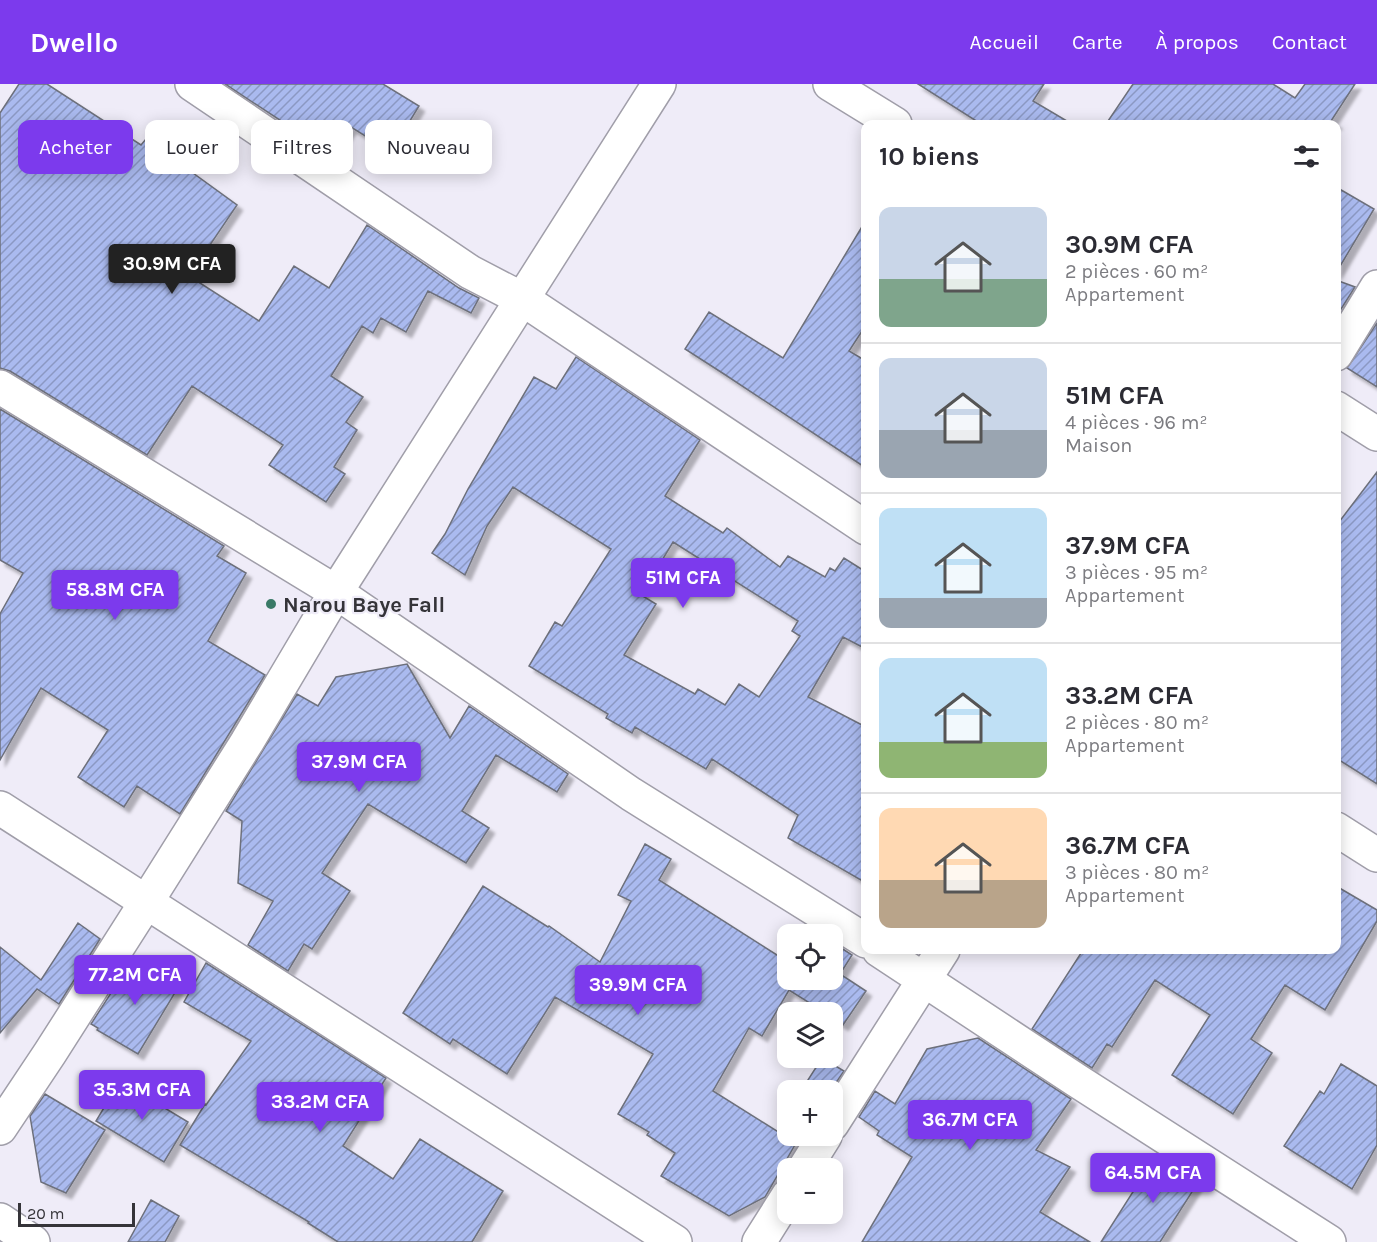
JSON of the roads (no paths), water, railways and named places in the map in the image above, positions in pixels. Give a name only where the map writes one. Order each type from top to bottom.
[{"type":"street","points":[[192,84],[470,272],[524,300],[861,525]]},
{"type":"street","points":[[0,1128],[147,901],[247,742],[336,592],[524,300],[659,84]]},
{"type":"street","points":[[830,84],[888,120]]},
{"type":"street","points":[[1341,346],[1377,287]]},
{"type":"street","points":[[0,387],[336,592],[632,794],[861,938]]},
{"type":"street","points":[[1341,411],[1377,434]]},
{"type":"street","points":[[0,808],[675,1242]]},
{"type":"street","points":[[1341,832],[1377,855]]},
{"type":"street","points":[[885,954],[1076,1080],[1329,1242]]},
{"type":"street","points":[[843,1107],[940,954]]},
{"type":"street","points":[[759,1242],[777,1213]]},
{"type":"street","points":[[0,1220],[33,1242]]},
{"type":"place","name":"Narou Baye Fall","points":[[271,604]]}]
